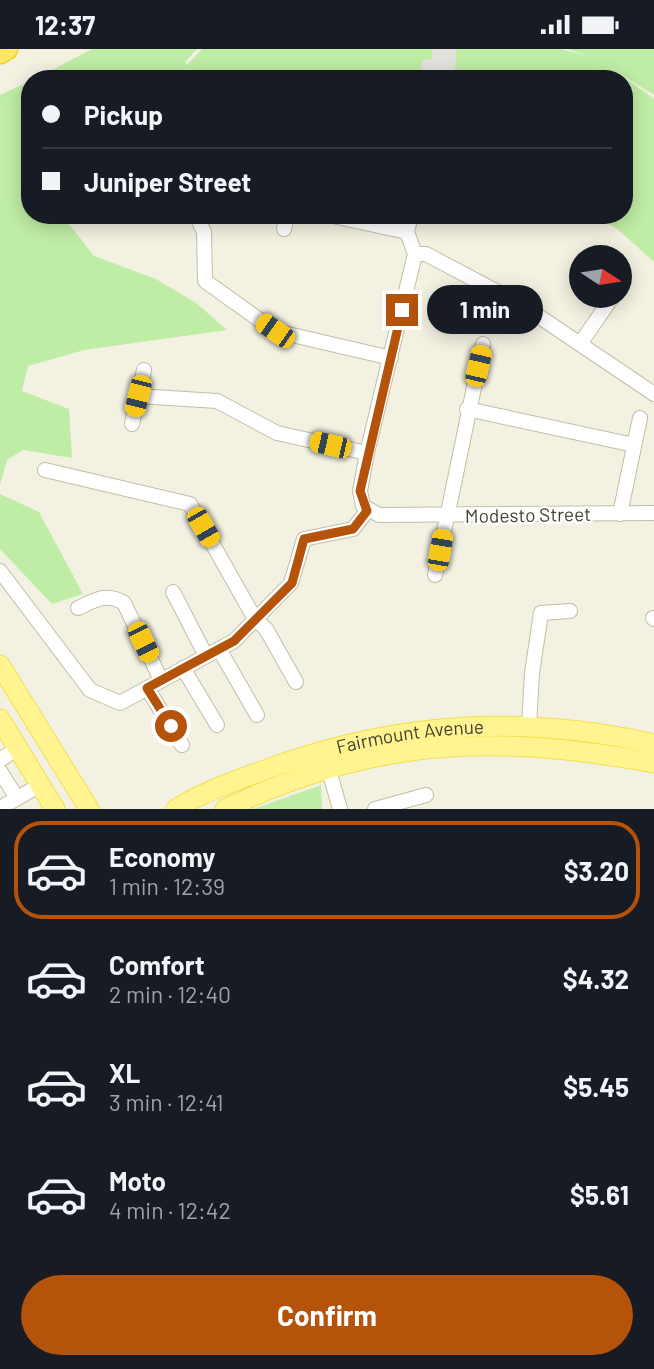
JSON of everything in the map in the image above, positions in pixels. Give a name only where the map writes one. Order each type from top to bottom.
[{"type":"highway","points":[[0,53],[7,49]]},
{"type":"main road","points":[[0,666],[89,809]]},
{"type":"main road","points":[[0,719],[54,809]]},
{"type":"main road","name":"Fairmount Avenue","points":[[176,809],[237,780],[326,758],[416,731],[529,726],[600,732],[654,744]]},
{"type":"main road","name":"Fairmount Avenue","points":[[225,809],[291,779],[326,758],[480,744],[607,754],[654,763]]},
{"type":"street","points":[[201,224],[204,232],[205,281],[275,331],[391,358]]},
{"type":"street","points":[[370,224],[407,232]]},
{"type":"street","points":[[0,571],[90,690],[120,703],[234,641],[292,583],[304,539],[353,529],[365,509],[360,491],[367,453],[415,254],[407,232],[409,224]]},
{"type":"street","points":[[415,254],[426,254],[522,305],[654,394]]},
{"type":"street","points":[[580,344],[605,308]]},
{"type":"street","points":[[435,575],[467,409],[483,344]]},
{"type":"street","points":[[132,424],[144,370]]},
{"type":"street","points":[[138,396],[217,401],[277,433],[367,453]]},
{"type":"street","points":[[467,409],[634,445]]},
{"type":"street","points":[[620,514],[640,418]]},
{"type":"street","points":[[45,470],[190,504],[255,619],[266,629],[296,681]]},
{"type":"street","name":"Modesto Street","points":[[365,509],[379,515],[446,516],[654,513]]},
{"type":"street","points":[[173,592],[257,715]]},
{"type":"street","points":[[78,608],[102,597],[115,597],[124,603],[161,680]]},
{"type":"street","points":[[529,726],[532,673],[541,613],[569,611]]},
{"type":"street","points":[[183,669],[217,725]]},
{"type":"street","points":[[147,688],[182,745]]},
{"type":"street","points":[[0,760],[18,748]]},
{"type":"street","points":[[326,758],[340,809]]},
{"type":"street","points":[[0,771],[17,798]]},
{"type":"street","points":[[0,808],[40,785]]},
{"type":"street","points":[[375,809],[426,795]]},
{"type":"green space","points":[[92,49],[197,49],[185,62],[187,65],[202,49],[561,49],[584,55],[568,49],[654,49],[654,95],[633,82],[633,70],[52,70]]},
{"type":"green space","points":[[633,84],[654,99],[654,262],[609,224],[633,224]]},
{"type":"green space","points":[[21,85],[21,224],[69,224],[94,256],[156,279],[196,303],[227,330],[84,350],[28,366],[22,391],[69,409],[72,458],[23,450],[7,460],[0,485],[0,95]]},
{"type":"green space","points":[[0,494],[39,512],[83,594],[52,604],[0,549]]},
{"type":"green space","points":[[321,785],[322,809],[253,809]]},
{"type":"shaded area","points":[[432,49],[456,49],[455,70],[422,70],[422,60],[432,59]]},
{"type":"route","points":[[171,726],[147,688],[234,641],[292,583],[304,539],[353,529],[367,511],[363,506],[360,491],[402,310]]}]
